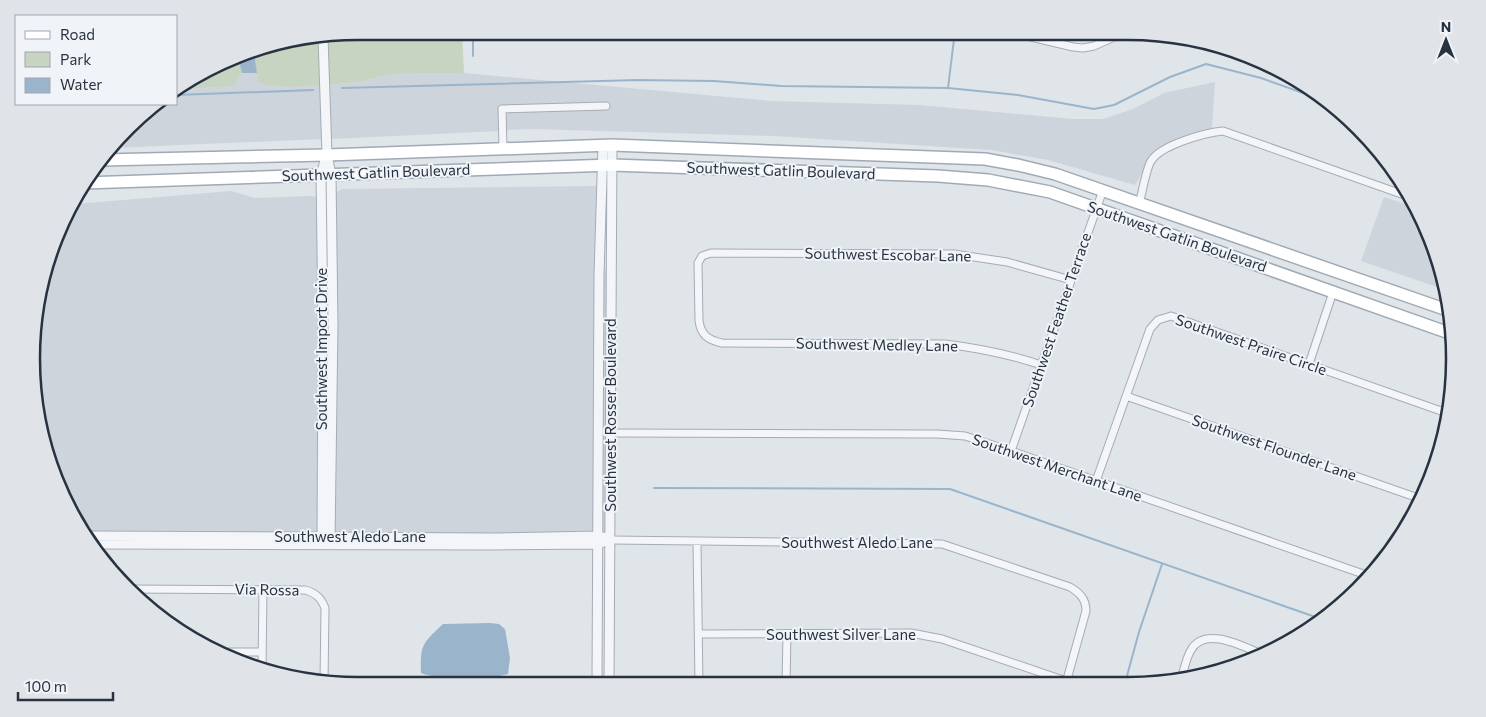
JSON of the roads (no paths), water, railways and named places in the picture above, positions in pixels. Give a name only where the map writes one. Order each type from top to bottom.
[{"type":"main road","name":"Southwest Gatlin Boulevard","points":[[110,160],[327,155],[608,145],[985,159],[1056,174],[1442,308]]},
{"type":"main road","name":"Southwest Gatlin Boulevard","points":[[94,183],[607,165],[938,176],[988,180],[1050,192],[1444,331]]},
{"type":"street","points":[[1044,40],[1084,48],[1108,40]]},
{"type":"street","name":"Southwest Import Drive","points":[[323,42],[327,155],[323,325],[326,541]]},
{"type":"street","points":[[503,148],[502,109],[606,106]]},
{"type":"street","points":[[1139,204],[1150,162],[1164,150],[1208,133],[1223,131],[1399,193]]},
{"type":"street","name":"Southwest Rosser Boulevard","points":[[597,677],[599,284],[608,145]]},
{"type":"street","name":"Southwest Rosser Boulevard","points":[[607,165],[611,433],[609,677]]},
{"type":"street","name":"Southwest Feather Terrace","points":[[1011,451],[1103,190]]},
{"type":"street","name":"Southwest Escobar Lane","points":[[711,340],[704,335],[698,321],[698,263],[702,256],[711,253],[954,254],[1007,262],[1071,280]]},
{"type":"street","points":[[1309,364],[1333,292]]},
{"type":"street","name":"Southwest Praire Circle","points":[[1096,481],[1150,329],[1158,320],[1171,316],[1441,411]]},
{"type":"street","name":"Southwest Medley Lane","points":[[711,340],[722,343],[945,344],[1013,355],[1041,365]]},
{"type":"street","name":"Southwest Flounder Lane","points":[[1126,396],[1414,497]]},
{"type":"street","name":"Southwest Merchant Lane","points":[[611,433],[938,434],[965,436],[1363,574]]},
{"type":"street","name":"Southwest Aledo Lane","points":[[95,536],[326,541]]},
{"type":"street","name":"Southwest Aledo Lane","points":[[100,544],[494,538],[942,544],[1070,587],[1083,597],[1086,606],[1085,616],[1067,677]]},
{"type":"street","points":[[697,542],[699,677]]},
{"type":"street","name":"Via Rossa","points":[[138,589],[305,590],[314,593],[321,599],[325,608],[324,675]]},
{"type":"street","points":[[262,662],[263,590]]},
{"type":"street","name":"Southwest Silver Lane","points":[[699,634],[911,633],[942,639],[1052,677]]},
{"type":"street","points":[[786,634],[786,677]]},
{"type":"street","points":[[1184,672],[1191,650],[1198,642],[1208,638],[1221,639],[1253,651]]},
{"type":"street","points":[[235,652],[262,652]]},
{"type":"water","points":[[256,57],[257,73],[242,73],[240,63]]},
{"type":"water","points":[[443,624],[499,624],[505,629],[510,658],[508,674],[494,677],[440,677],[421,673],[421,656],[424,645]]},
{"type":"waterway","points":[[473,40],[473,56]]},
{"type":"waterway","points":[[948,88],[954,40]]},
{"type":"waterway","points":[[342,88],[638,80],[714,81],[781,86],[948,88],[1018,95],[1094,109],[1114,105],[1170,77],[1206,64],[1261,78],[1302,93]]},
{"type":"waterway","points":[[181,95],[313,90]]},
{"type":"waterway","points":[[654,488],[950,489],[1313,616]]},
{"type":"waterway","points":[[1127,677],[1139,632],[1162,564]]}]
